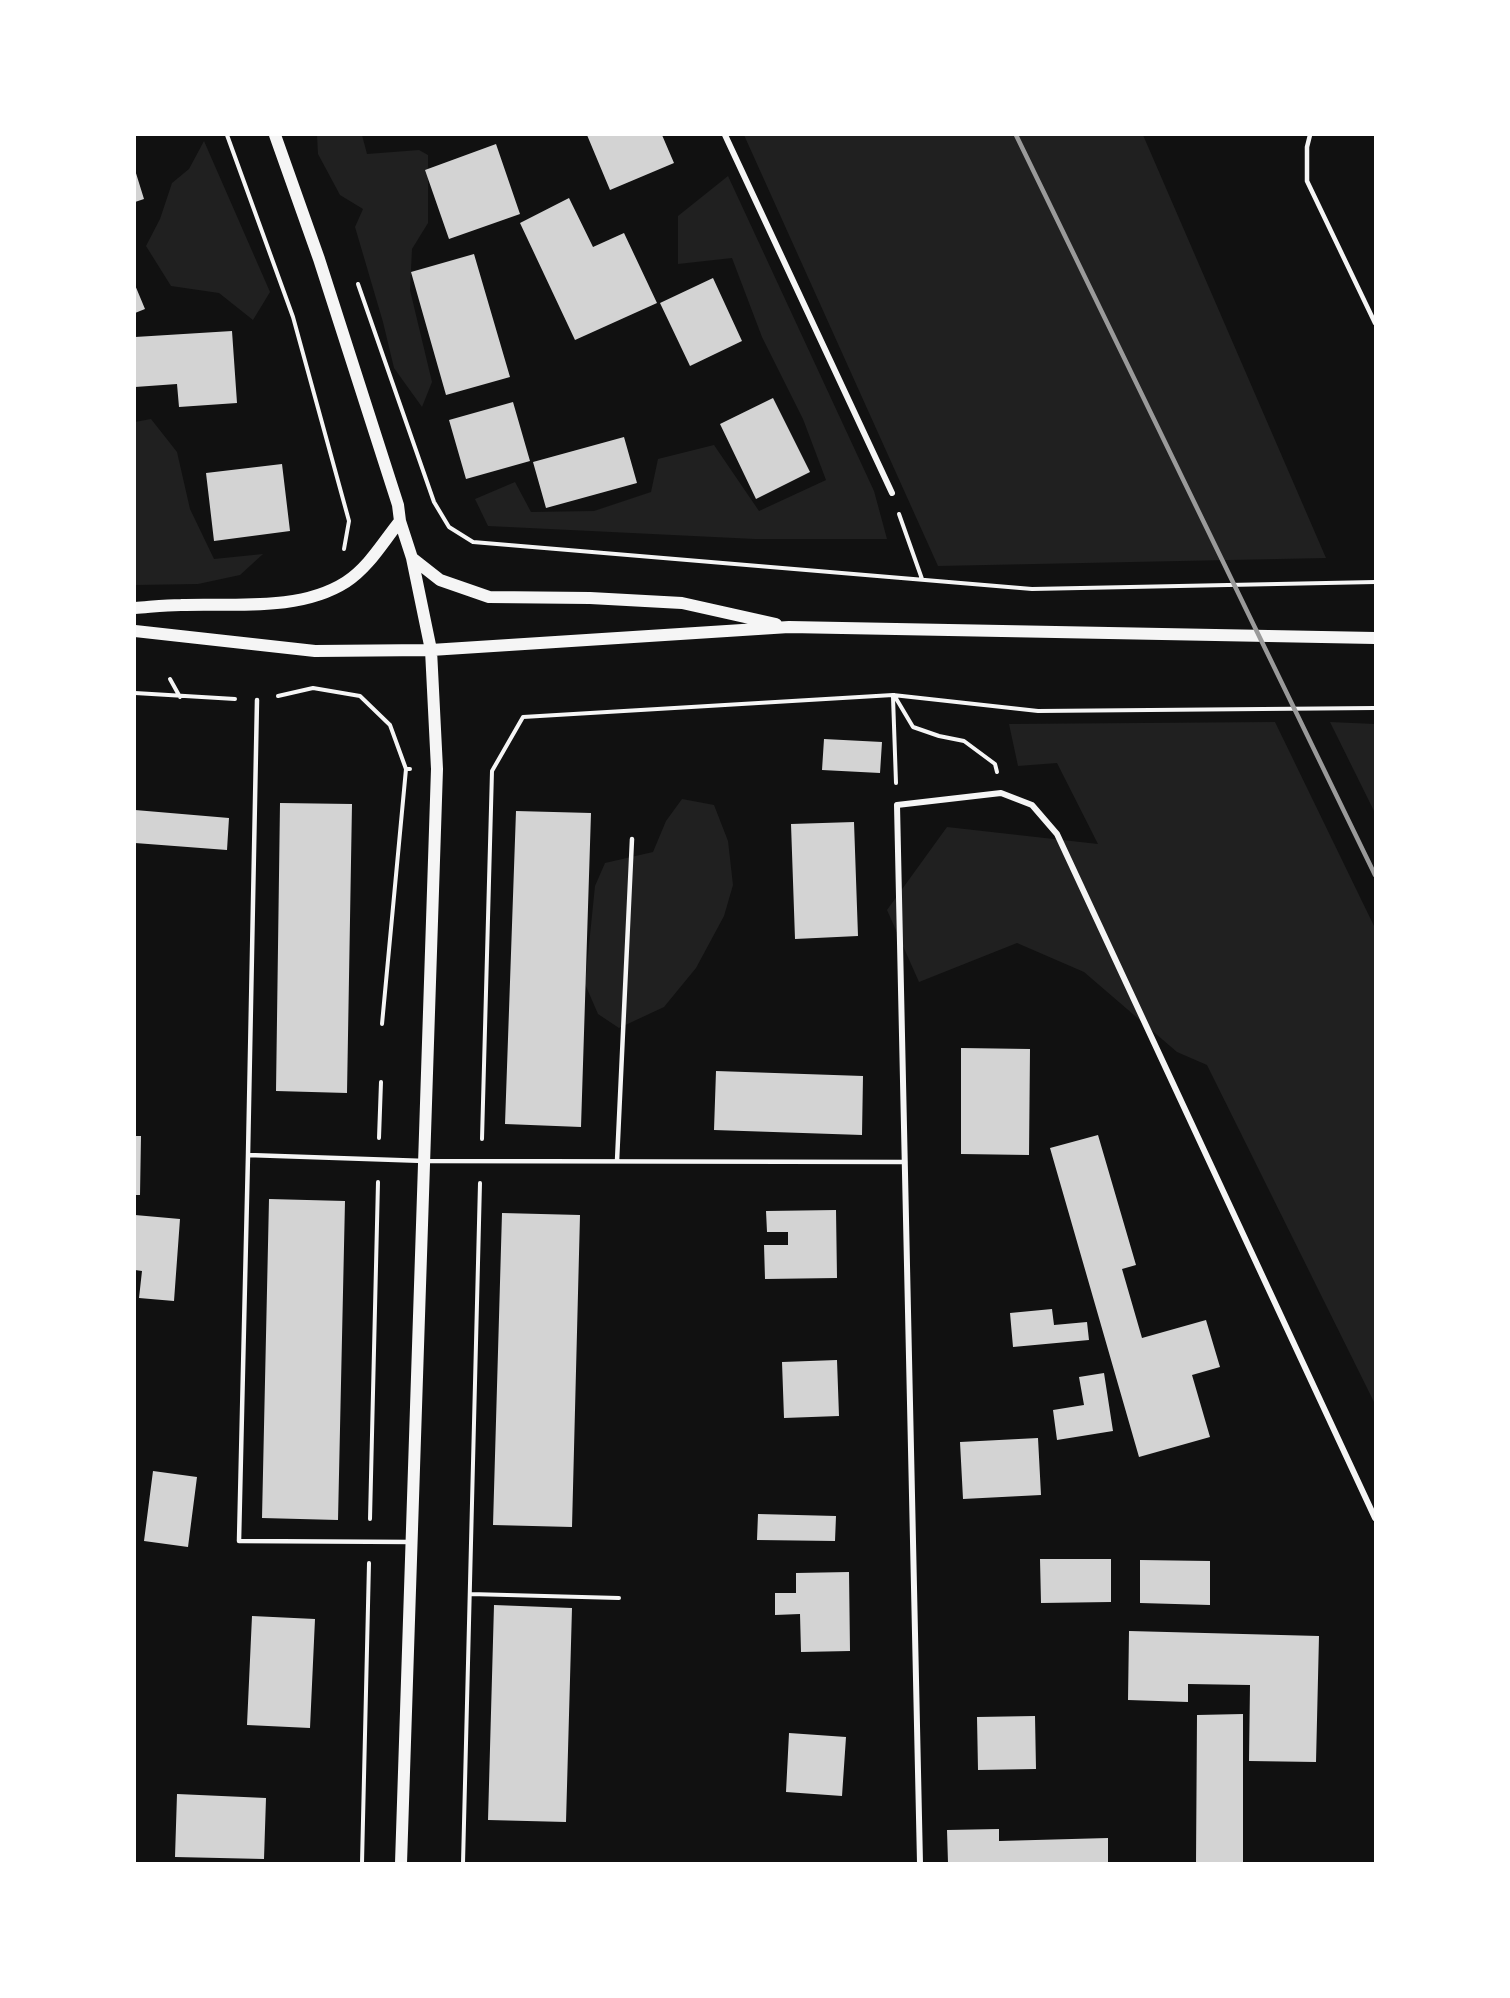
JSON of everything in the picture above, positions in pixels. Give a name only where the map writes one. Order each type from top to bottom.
[{"type":"main road","points":[[275,135],[319,259],[398,505],[400,521],[412,558],[431,650],[437,769],[401,1863]]},
{"type":"main road","points":[[135,608],[270,604],[316,595],[345,582],[368,564],[400,521]]},
{"type":"main road","points":[[412,558],[441,580],[489,597],[590,598],[682,603],[789,627]]},
{"type":"main road","points":[[135,632],[315,651],[431,650],[789,627],[1375,638]]},
{"type":"street","points":[[725,135],[892,493]]},
{"type":"street","points":[[921,1863],[897,805],[1001,793],[1032,805],[1058,834],[1375,1518]]},
{"type":"lane","points":[[1310,135],[1307,147],[1307,181],[1375,324]]},
{"type":"lane","points":[[257,700],[239,1541],[412,1542]]},
{"type":"lane","points":[[617,1161],[632,839]]},
{"type":"lane","points":[[248,1155],[425,1161],[905,1162]]},
{"type":"path","points":[[226,135],[293,317],[349,521]]},
{"type":"path","points":[[355,276],[434,502],[449,527],[473,542],[1032,589],[1375,582]]},
{"type":"path","points":[[892,493],[922,579]]},
{"type":"path","points":[[170,679],[180,697]]},
{"type":"path","points":[[135,693],[257,700],[313,688],[360,696],[390,725],[406,769],[382,1024]]},
{"type":"path","points":[[893,695],[913,727],[964,741],[995,764],[1001,793]]},
{"type":"path","points":[[893,695],[897,805]]},
{"type":"path","points":[[463,1863],[492,771],[523,717],[893,695],[1038,711],[1375,708]]},
{"type":"path","points":[[406,769],[417,769]]},
{"type":"path","points":[[362,1863],[381,1082]]},
{"type":"path","points":[[470,1594],[619,1598]]},
{"type":"shaded area","points":[[317,135],[362,135],[367,154],[419,150],[428,155],[428,223],[412,249],[410,290],[432,382],[422,407],[394,368],[355,227],[363,209],[340,195],[318,154]]},
{"type":"shaded area","points":[[744,135],[1143,135],[1326,558],[938,566]]},
{"type":"shaded area","points":[[204,141],[270,292],[253,320],[219,293],[171,286],[146,246],[160,219],[172,183],[189,169]]},
{"type":"shaded area","points":[[728,176],[874,491],[887,539],[755,539],[488,526],[475,499],[515,482],[531,512],[594,511],[651,492],[658,459],[714,445],[759,511],[826,480],[803,419],[762,337],[732,258],[678,264],[678,216]]},
{"type":"shaded area","points":[[151,419],[177,452],[190,509],[214,559],[263,554],[240,575],[198,584],[135,585],[135,422]]},
{"type":"shaded area","points":[[1275,722],[1375,928],[1375,1404],[1207,1065],[1177,1052],[1084,972],[1017,943],[919,982],[887,910],[947,827],[1098,844],[1057,763],[1018,766],[1009,724]]},
{"type":"shaded area","points":[[1330,722],[1375,724],[1375,813]]},
{"type":"shaded area","points":[[682,799],[714,805],[728,841],[733,885],[724,916],[696,968],[664,1007],[619,1028],[598,1014],[585,984],[595,886],[605,863],[653,852],[666,821]]},
{"type":"building","points":[[587,135],[662,135],[674,163],[610,190]]},
{"type":"building","points":[[496,144],[520,214],[449,239],[425,170]]},
{"type":"building","points":[[135,170],[144,199],[135,202]]},
{"type":"building","points":[[569,198],[593,247],[624,233],[657,303],[575,340],[520,223]]},
{"type":"building","points":[[474,254],[510,377],[446,395],[411,272]]},
{"type":"building","points":[[713,278],[742,341],[690,366],[660,303]]},
{"type":"building","points":[[135,285],[145,309],[135,313]]},
{"type":"building","points":[[232,331],[237,403],[179,407],[177,384],[135,387],[135,337]]},
{"type":"building","points":[[773,398],[810,472],[756,499],[720,424]]},
{"type":"building","points":[[513,402],[530,461],[466,479],[449,420]]},
{"type":"building","points":[[624,437],[637,483],[546,508],[533,462]]},
{"type":"building","points":[[282,464],[290,531],[214,541],[206,473]]},
{"type":"building","points":[[824,739],[882,742],[880,773],[822,770]]},
{"type":"building","points":[[280,803],[352,804],[347,1093],[276,1091]]},
{"type":"building","points":[[135,810],[229,818],[227,850],[135,843]]},
{"type":"building","points":[[516,811],[591,813],[581,1127],[505,1124]]},
{"type":"building","points":[[854,822],[858,936],[795,939],[791,824]]},
{"type":"building","points":[[961,1048],[1030,1049],[1029,1155],[961,1154]]},
{"type":"building","points":[[716,1071],[863,1076],[862,1135],[714,1130]]},
{"type":"building","points":[[1098,1135],[1136,1265],[1122,1269],[1142,1338],[1206,1320],[1220,1367],[1192,1375],[1210,1437],[1139,1457],[1050,1148]]},
{"type":"building","points":[[135,1136],[141,1136],[140,1195],[135,1195]]},
{"type":"building","points":[[269,1199],[345,1201],[338,1520],[262,1518]]},
{"type":"building","points":[[836,1210],[837,1278],[765,1279],[764,1245],[788,1245],[788,1232],[767,1232],[766,1211]]},
{"type":"building","points":[[502,1213],[580,1215],[572,1527],[493,1525]]},
{"type":"building","points":[[135,1215],[180,1219],[174,1301],[139,1298],[142,1271],[135,1270]]},
{"type":"building","points":[[1052,1309],[1054,1325],[1087,1322],[1089,1340],[1013,1347],[1010,1313]]},
{"type":"building","points":[[837,1360],[839,1416],[784,1418],[782,1362]]},
{"type":"building","points":[[1104,1373],[1113,1431],[1057,1440],[1053,1410],[1084,1405],[1079,1377]]},
{"type":"building","points":[[1038,1438],[1041,1495],[963,1499],[960,1442]]},
{"type":"building","points":[[153,1471],[197,1477],[188,1547],[144,1541]]},
{"type":"building","points":[[758,1514],[836,1516],[835,1541],[757,1540]]},
{"type":"building","points":[[1040,1559],[1111,1559],[1111,1602],[1041,1603]]},
{"type":"building","points":[[1140,1560],[1210,1561],[1210,1605],[1140,1603]]},
{"type":"building","points":[[849,1572],[850,1651],[801,1652],[800,1614],[775,1615],[775,1593],[796,1593],[796,1573]]},
{"type":"building","points":[[494,1605],[572,1608],[566,1822],[488,1820]]},
{"type":"building","points":[[252,1616],[315,1619],[310,1728],[247,1725]]},
{"type":"building","points":[[1129,1631],[1319,1636],[1316,1762],[1249,1761],[1250,1685],[1188,1684],[1188,1702],[1128,1700]]},
{"type":"building","points":[[1243,1714],[1243,1863],[1196,1863],[1197,1715]]},
{"type":"building","points":[[1035,1716],[1036,1769],[978,1770],[977,1717]]},
{"type":"building","points":[[789,1733],[846,1737],[842,1796],[786,1792]]},
{"type":"building","points":[[177,1794],[266,1798],[264,1859],[175,1857]]},
{"type":"building","points":[[999,1829],[999,1841],[1108,1838],[1108,1863],[948,1863],[947,1830]]},
{"type":"railway","points":[[1016,135],[1375,875]]}]
